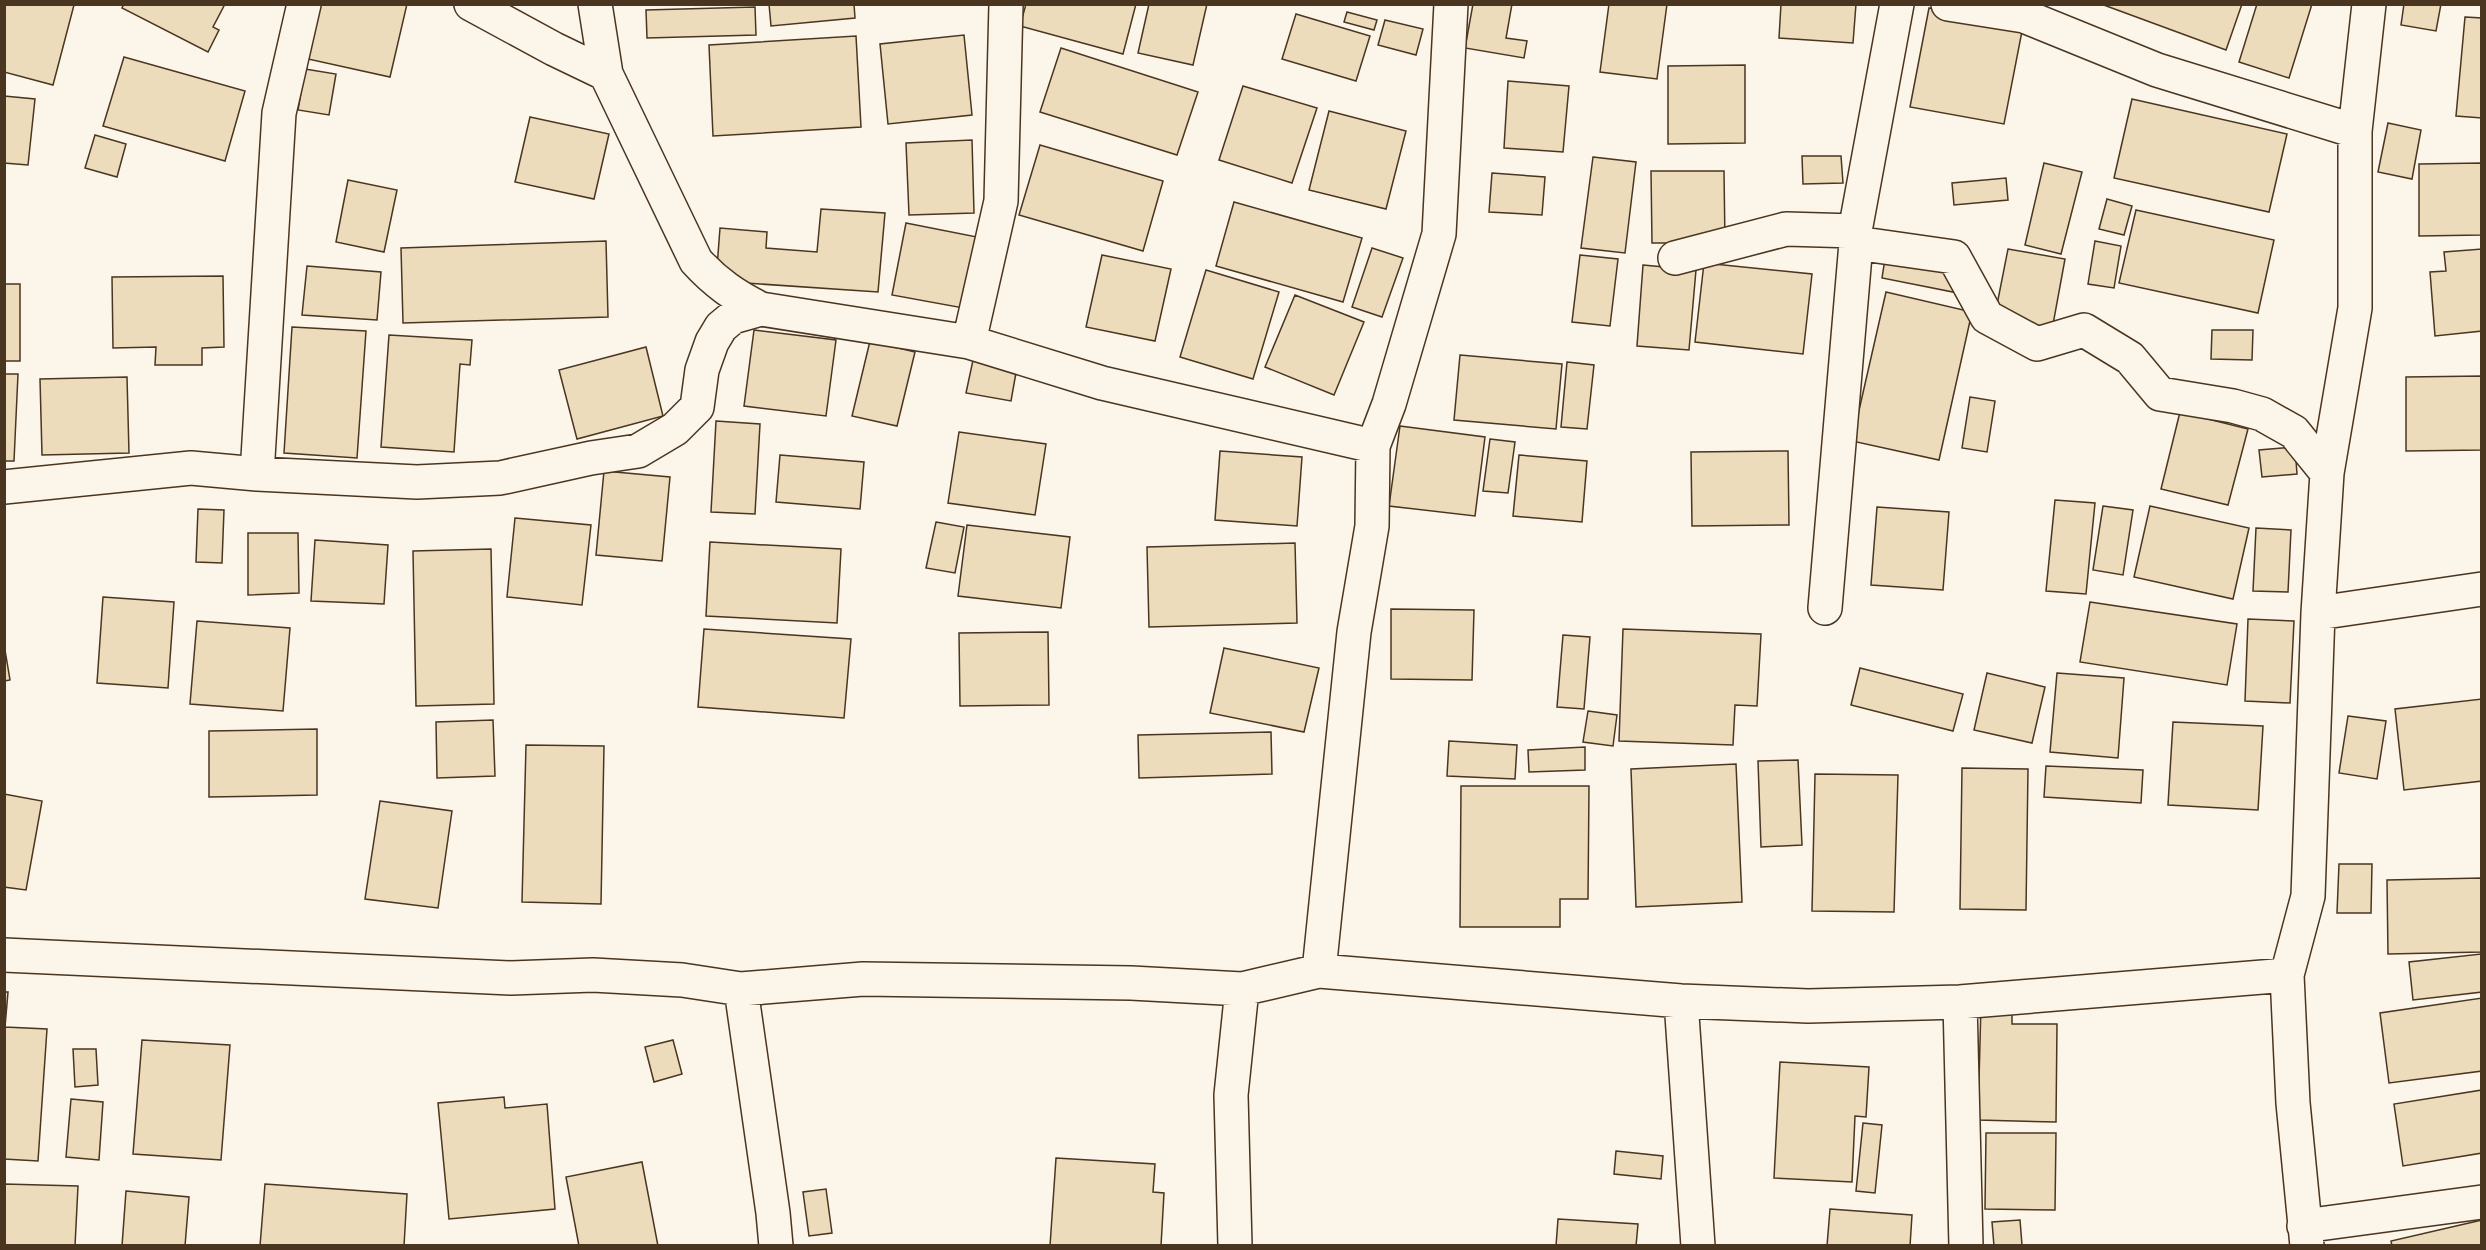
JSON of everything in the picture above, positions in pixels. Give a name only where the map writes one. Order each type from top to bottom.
[{"type":"street","points":[[257,474],[279,113],[304,4]]},
{"type":"street","points":[[471,4],[606,74]]},
{"type":"street","points":[[594,4],[606,74],[696,261],[743,307],[969,342],[1102,383],[1373,446]]},
{"type":"street","points":[[969,342],[1001,201],[1006,4]]},
{"type":"street","points":[[1319,971],[1354,632],[1372,526],[1373,446],[1389,404],[1439,234],[1451,4]]},
{"type":"street","points":[[1825,608],[1856,237],[1897,4]]},
{"type":"street","points":[[1948,4],[2024,16],[2157,70],[2355,131]]},
{"type":"street","points":[[2369,4],[2355,131],[2355,308],[2327,473],[2318,613],[2308,896],[2287,975],[2293,1103],[2306,1236],[2481,1202]]},
{"type":"street","points":[[1675,258],[1786,229],[1856,237],[1954,257],[1987,317],[2037,345],[2084,330],[2130,358],[2160,394],[2233,406],[2262,414],[2294,432],[2327,473]]},
{"type":"street","points":[[4,487],[191,468],[257,474],[417,482],[500,478],[591,458],[638,451],[675,429],[697,406],[702,370],[712,342],[721,327],[743,307]]},
{"type":"street","points":[[2318,613],[2481,589]]},
{"type":"street","points":[[4,955],[511,978],[593,975],[682,980],[741,989],[863,979],[1119,982],[1242,989],[1319,971],[1681,1001],[1808,1006],[1960,1002],[2287,975]]},
{"type":"street","points":[[741,989],[774,1213],[776,1245]]},
{"type":"street","points":[[1235,1245],[1231,1095],[1242,989]]},
{"type":"street","points":[[1681,1001],[1698,1245]]},
{"type":"street","points":[[1960,1002],[1966,1245]]},
{"type":"building","points":[[4,4],[74,5],[53,85],[4,72]]},
{"type":"building","points":[[124,4],[225,4],[213,27],[219,30],[208,52],[122,8]]},
{"type":"building","points":[[320,4],[407,4],[390,77],[308,59]]},
{"type":"building","points":[[769,4],[854,4],[855,18],[771,26]]},
{"type":"building","points":[[1026,4],[1136,4],[1123,54],[1020,26]]},
{"type":"building","points":[[1149,4],[1207,4],[1193,65],[1138,53]]},
{"type":"building","points":[[1473,4],[1512,4],[1506,38],[1527,41],[1524,58],[1465,48]]},
{"type":"building","points":[[1609,4],[1667,4],[1657,79],[1600,72]]},
{"type":"building","points":[[1781,4],[1856,4],[1853,43],[1779,38]]},
{"type":"building","points":[[2101,4],[2242,4],[2226,50]]},
{"type":"building","points":[[2257,4],[2312,4],[2289,78],[2239,62]]},
{"type":"building","points":[[2404,4],[2441,4],[2436,31],[2401,25]]},
{"type":"building","points":[[755,7],[756,35],[647,38],[646,10]]},
{"type":"building","points":[[1929,8],[2023,26],[2004,124],[1910,107]]},
{"type":"building","points":[[1347,12],[1377,20],[1374,30],[1344,22]]},
{"type":"building","points":[[1296,14],[1370,36],[1356,81],[1282,59]]},
{"type":"building","points":[[2465,17],[2482,18],[2482,118],[2456,116]]},
{"type":"building","points":[[1385,20],[1423,29],[1416,55],[1378,45]]},
{"type":"building","points":[[964,35],[972,115],[888,124],[880,44]]},
{"type":"building","points":[[856,36],[861,127],[713,136],[709,45]]},
{"type":"building","points":[[1061,48],[1198,92],[1177,155],[1040,112]]},
{"type":"building","points":[[124,57],[245,91],[225,161],[103,126]]},
{"type":"building","points":[[1745,65],[1745,143],[1668,144],[1668,66]]},
{"type":"building","points":[[305,69],[336,74],[329,115],[298,110]]},
{"type":"building","points":[[1508,81],[1569,86],[1563,152],[1504,148]]},
{"type":"building","points":[[1243,86],[1317,108],[1292,183],[1219,160]]},
{"type":"building","points":[[4,96],[35,99],[28,165],[4,163]]},
{"type":"building","points":[[2132,99],[2287,134],[2269,212],[2114,178]]},
{"type":"building","points":[[1329,111],[1406,131],[1386,209],[1309,190]]},
{"type":"building","points":[[530,117],[609,134],[594,199],[515,182]]},
{"type":"building","points":[[2388,123],[2421,130],[2412,179],[2378,172]]},
{"type":"building","points":[[95,135],[126,144],[117,177],[85,168]]},
{"type":"building","points":[[972,140],[974,213],[909,215],[906,143]]},
{"type":"building","points":[[1040,145],[1163,181],[1143,251],[1019,215]]},
{"type":"building","points":[[1802,156],[1841,156],[1843,183],[1803,184]]},
{"type":"building","points":[[1593,157],[1636,162],[1625,253],[1581,248]]},
{"type":"building","points":[[2044,163],[2082,172],[2061,254],[2025,245]]},
{"type":"building","points":[[2482,163],[2482,235],[2419,236],[2419,164]]},
{"type":"building","points":[[1651,171],[1724,171],[1725,243],[1652,243]]},
{"type":"building","points":[[1492,173],[1545,177],[1542,215],[1489,212]]},
{"type":"building","points":[[2006,178],[2008,200],[1954,205],[1952,183]]},
{"type":"building","points":[[348,180],[397,190],[384,252],[336,242]]},
{"type":"building","points":[[2107,199],[2132,206],[2124,235],[2099,229]]},
{"type":"building","points":[[1234,202],[1362,238],[1343,302],[1216,266]]},
{"type":"building","points":[[821,209],[885,213],[878,292],[716,281],[720,228],[767,232],[766,248],[817,252]]},
{"type":"building","points":[[2136,210],[2274,240],[2258,313],[2119,283]]},
{"type":"building","points":[[906,223],[977,237],[963,308],[892,295]]},
{"type":"building","points":[[606,241],[608,317],[403,323],[401,248]]},
{"type":"building","points":[[2095,241],[2121,246],[2114,288],[2088,284]]},
{"type":"building","points":[[1372,248],[1403,258],[1382,317],[1352,307]]},
{"type":"building","points":[[2008,249],[2065,259],[2052,330],[1994,320]]},
{"type":"building","points":[[2482,249],[2482,331],[2435,336],[2430,272],[2446,271],[2444,252]]},
{"type":"building","points":[[1102,255],[1171,269],[1155,341],[1086,327]]},
{"type":"building","points":[[1580,255],[1618,259],[1610,326],[1572,322]]},
{"type":"building","points":[[1885,259],[1957,274],[1953,292],[1882,278]]},
{"type":"building","points":[[1704,263],[1812,274],[1803,354],[1695,342]]},
{"type":"building","points":[[1643,265],[1696,270],[1689,350],[1637,346]]},
{"type":"building","points":[[307,266],[381,272],[377,320],[302,315]]},
{"type":"building","points":[[1206,270],[1279,292],[1253,379],[1180,357]]},
{"type":"building","points":[[223,276],[224,347],[202,348],[202,365],[155,365],[156,347],[113,348],[112,277]]},
{"type":"building","points":[[4,284],[20,284],[20,361],[4,361]]},
{"type":"building","points":[[1886,292],[1972,312],[1939,460],[1852,441]]},
{"type":"building","points":[[1295,295],[1364,322],[1334,395],[1265,367]]},
{"type":"building","points":[[292,327],[366,331],[357,458],[284,453]]},
{"type":"building","points":[[754,330],[836,340],[826,416],[744,406]]},
{"type":"building","points":[[2212,330],[2253,330],[2252,360],[2211,359]]},
{"type":"building","points":[[389,335],[472,340],[470,365],[460,364],[454,452],[381,447]]},
{"type":"building","points":[[870,341],[915,352],[897,426],[852,416]]},
{"type":"building","points":[[646,347],[663,416],[577,439],[559,370]]},
{"type":"building","points":[[1460,355],[1562,364],[1556,429],[1454,420]]},
{"type":"building","points":[[973,360],[1017,367],[1011,401],[966,393]]},
{"type":"building","points":[[1567,362],[1594,365],[1587,429],[1561,427]]},
{"type":"building","points":[[4,374],[18,374],[14,461],[4,461]]},
{"type":"building","points":[[2482,376],[2482,450],[2406,451],[2406,377]]},
{"type":"building","points":[[127,377],[129,453],[42,455],[40,379]]},
{"type":"building","points":[[1970,397],[1995,401],[1987,452],[1962,448]]},
{"type":"building","points":[[2180,412],[2248,429],[2228,505],[2161,489]]},
{"type":"building","points":[[716,421],[760,424],[755,514],[711,512]]},
{"type":"building","points":[[1400,426],[1485,437],[1475,516],[1389,506]]},
{"type":"building","points":[[959,432],[1046,444],[1035,515],[948,503]]},
{"type":"building","points":[[1490,439],[1515,442],[1508,493],[1483,491]]},
{"type":"building","points":[[2295,447],[2297,474],[2262,477],[2259,450]]},
{"type":"building","points":[[1220,451],[1302,457],[1297,526],[1215,520]]},
{"type":"building","points":[[1788,451],[1789,525],[1692,526],[1691,452]]},
{"type":"building","points":[[780,455],[864,462],[860,509],[776,502]]},
{"type":"building","points":[[1519,455],[1587,461],[1582,522],[1513,516]]},
{"type":"building","points":[[604,471],[670,477],[662,561],[596,555]]},
{"type":"building","points":[[2055,500],[2095,503],[2086,594],[2046,591]]},
{"type":"building","points":[[2103,506],[2133,510],[2123,575],[2093,570]]},
{"type":"building","points":[[2150,506],[2249,528],[2233,599],[2134,577]]},
{"type":"building","points":[[1877,507],[1949,512],[1943,590],[1871,585]]},
{"type":"building","points":[[198,509],[224,510],[222,563],[196,562]]},
{"type":"building","points":[[515,518],[591,525],[582,605],[507,597]]},
{"type":"building","points":[[936,522],[964,527],[955,573],[926,568]]},
{"type":"building","points":[[967,525],[1070,537],[1061,608],[958,596]]},
{"type":"building","points":[[2256,528],[2291,530],[2288,592],[2253,591]]},
{"type":"building","points":[[248,533],[298,533],[299,593],[248,595]]},
{"type":"building","points":[[315,540],[388,545],[384,604],[311,601]]},
{"type":"building","points":[[710,542],[841,549],[837,623],[706,616]]},
{"type":"building","points":[[1295,543],[1297,623],[1149,627],[1147,547]]},
{"type":"building","points":[[491,549],[494,704],[416,706],[413,551]]},
{"type":"building","points":[[103,597],[174,602],[168,688],[97,683]]},
{"type":"building","points":[[2090,602],[2237,624],[2227,685],[2080,662]]},
{"type":"building","points":[[1391,609],[1474,610],[1472,680],[1391,679]]},
{"type":"building","points":[[2248,619],[2294,621],[2290,703],[2245,701]]},
{"type":"building","points":[[197,621],[290,628],[283,711],[190,704]]},
{"type":"building","points":[[704,629],[851,639],[844,718],[698,707]]},
{"type":"building","points":[[1623,629],[1761,634],[1757,706],[1735,705],[1733,745],[1619,741]]},
{"type":"building","points":[[1048,632],[1049,705],[960,706],[959,633]]},
{"type":"building","points":[[1563,635],[1590,637],[1584,709],[1557,707]]},
{"type":"building","points":[[4,644],[10,680],[4,681]]},
{"type":"building","points":[[1224,648],[1319,668],[1304,732],[1210,713]]},
{"type":"building","points":[[1860,668],[1963,694],[1953,731],[1851,705]]},
{"type":"building","points":[[1987,673],[2045,687],[2032,743],[1974,730]]},
{"type":"building","points":[[2057,673],[2124,678],[2118,758],[2050,752]]},
{"type":"building","points":[[2482,699],[2482,781],[2404,790],[2395,709]]},
{"type":"building","points":[[1588,711],[1617,715],[1613,746],[1583,742]]},
{"type":"building","points":[[2348,716],[2386,721],[2377,779],[2339,773]]},
{"type":"building","points":[[493,720],[495,776],[437,778],[436,722]]},
{"type":"building","points":[[2173,722],[2263,726],[2258,810],[2168,805]]},
{"type":"building","points":[[317,729],[317,795],[209,797],[209,731]]},
{"type":"building","points":[[1271,732],[1272,774],[1139,778],[1138,735]]},
{"type":"building","points":[[1449,741],[1517,745],[1515,779],[1447,776]]},
{"type":"building","points":[[526,745],[604,746],[601,904],[522,902]]},
{"type":"building","points":[[1585,747],[1585,770],[1529,772],[1528,750]]},
{"type":"building","points":[[1798,760],[1802,845],[1761,847],[1758,761]]},
{"type":"building","points":[[1736,764],[1742,902],[1636,907],[1631,769]]},
{"type":"building","points":[[2046,766],[2143,770],[2141,803],[2044,797]]},
{"type":"building","points":[[1962,768],[2028,769],[2026,910],[1960,909]]},
{"type":"building","points":[[1815,774],[1898,775],[1894,912],[1812,911]]},
{"type":"building","points":[[1461,786],[1589,786],[1588,899],[1560,899],[1560,927],[1460,927]]},
{"type":"building","points":[[4,794],[42,801],[26,890],[4,887]]},
{"type":"building","points":[[380,801],[452,811],[438,908],[365,899]]},
{"type":"building","points":[[2339,864],[2372,864],[2371,913],[2337,913]]},
{"type":"building","points":[[2482,878],[2482,952],[2388,954],[2387,880]]},
{"type":"building","points":[[2481,954],[2482,992],[2413,1000],[2409,962]]},
{"type":"building","points":[[4,992],[8,992],[5,1027],[47,1029],[38,1161],[4,1159]]},
{"type":"building","points":[[2482,998],[2482,1071],[2389,1083],[2380,1013]]},
{"type":"building","points":[[1981,1004],[2012,1004],[2012,1024],[2057,1024],[2056,1122],[1978,1120]]},
{"type":"building","points":[[142,1040],[230,1045],[221,1160],[133,1154]]},
{"type":"building","points":[[673,1040],[682,1074],[654,1082],[645,1047]]},
{"type":"building","points":[[73,1049],[96,1049],[98,1085],[75,1087]]},
{"type":"building","points":[[1780,1062],[1869,1067],[1866,1117],[1855,1116],[1852,1182],[1774,1178]]},
{"type":"building","points":[[2482,1090],[2482,1153],[2403,1166],[2394,1104]]},
{"type":"building","points":[[504,1097],[505,1108],[547,1104],[555,1209],[449,1219],[438,1103]]},
{"type":"building","points":[[71,1099],[103,1102],[99,1160],[66,1157]]},
{"type":"building","points":[[1863,1123],[1882,1125],[1875,1193],[1856,1191]]},
{"type":"building","points":[[1986,1133],[2056,1133],[2055,1210],[1985,1209]]},
{"type":"building","points":[[1616,1151],[1663,1156],[1661,1179],[1614,1174]]},
{"type":"building","points":[[1056,1158],[1155,1164],[1153,1192],[1164,1193],[1161,1246],[1050,1246]]},
{"type":"building","points":[[642,1162],[658,1246],[579,1246],[566,1177]]},
{"type":"building","points":[[4,1184],[78,1186],[75,1246],[4,1246]]},
{"type":"building","points":[[265,1184],[407,1194],[404,1246],[260,1246]]},
{"type":"building","points":[[826,1189],[832,1233],[809,1236],[803,1192]]},
{"type":"building","points":[[126,1191],[189,1197],[185,1246],[122,1246]]},
{"type":"building","points":[[1830,1209],[1912,1215],[1910,1246],[1827,1246]]},
{"type":"building","points":[[1558,1219],[1638,1224],[1636,1246],[1556,1246]]},
{"type":"building","points":[[2020,1220],[2022,1245],[1994,1246],[1992,1222]]},
{"type":"building","points":[[2482,1220],[2482,1246],[2392,1246],[2391,1241]]}]
